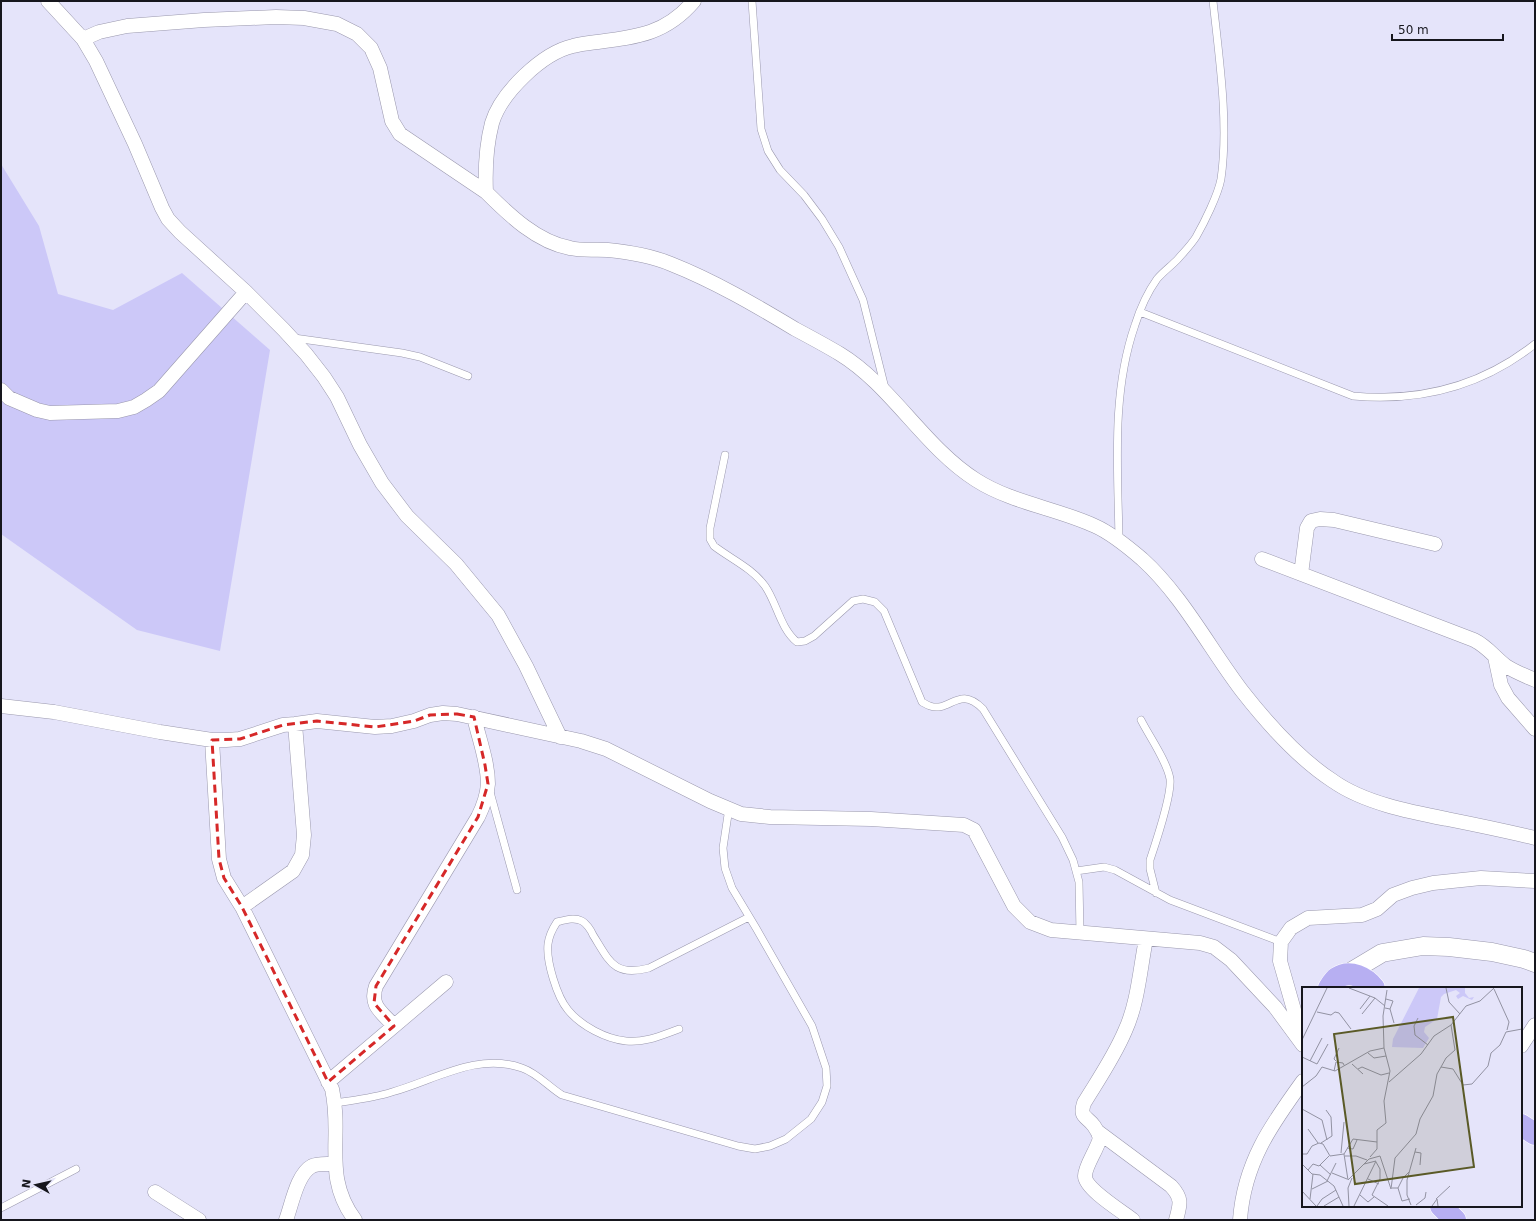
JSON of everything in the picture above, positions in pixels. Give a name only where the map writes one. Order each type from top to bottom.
[{"type":"highway","points":[[1330,987],[1337,978],[1347,974],[1356,975],[1373,987]]},
{"type":"highway","points":[[1522,1126],[1535,1134]]},
{"type":"highway","points":[[1442,1207],[1455,1220]]},
{"type":"street","points":[[48,1],[83,39],[96,61],[109,86],[168,219],[180,232],[246,292],[306,354],[337,397],[360,445],[382,483],[407,516],[456,564],[498,615],[526,666],[560,737]]},
{"type":"street","points":[[486,192],[485,168],[487,143],[493,121],[503,101],[521,78],[544,58],[572,46],[631,38],[648,34],[680,15],[694,1]]},
{"type":"street","points":[[83,39],[99,32],[127,26],[204,20],[276,17],[304,18],[337,24],[357,34],[370,48],[380,68],[392,122],[400,134],[486,192],[503,209],[547,241],[571,249],[610,250],[668,262],[727,290],[842,355],[865,373],[952,461],[974,479],[993,490],[1096,526],[1119,541],[1143,560],[1167,587],[1242,691],[1270,724],[1307,761],[1335,783],[1368,799],[1404,810],[1535,838]]},
{"type":"street","points":[[1,390],[9,398],[37,410],[50,413],[118,410],[134,407],[159,391],[246,292]]},
{"type":"street","points":[[1301,574],[1307,528],[1311,521],[1320,519],[1334,520],[1435,544]]},
{"type":"street","points":[[1262,559],[1474,640],[1484,645],[1507,666],[1535,680]]},
{"type":"street","points":[[1495,656],[1500,685],[1508,698],[1535,729]]},
{"type":"street","points":[[1,706],[54,712],[212,740],[240,740],[283,726],[318,721],[375,727],[392,726],[414,721],[430,715],[443,713],[457,714],[606,749],[710,801],[741,814],[764,817],[870,819],[964,825],[974,830],[1014,906],[1030,922],[1051,930],[1200,943],[1214,947],[1231,960],[1274,1007],[1302,1043]]},
{"type":"street","points":[[394,1026],[374,1003],[373,994],[376,986],[478,817],[485,800],[488,784],[474,717]]},
{"type":"street","points":[[242,907],[293,871],[302,855],[304,835],[296,724]]},
{"type":"street","points":[[212,740],[218,859],[224,878],[242,907],[332,1089],[336,1118],[334,1164],[337,1185],[355,1220]]},
{"type":"street","points":[[1302,1040],[1280,961],[1281,942],[1291,928],[1308,918],[1362,915],[1377,909],[1393,895],[1412,888],[1433,883],[1481,878],[1535,881]]},
{"type":"street","points":[[1133,1220],[1097,1193],[1088,1183],[1085,1176],[1098,1148],[1100,1138],[1093,1125],[1084,1117],[1082,1111],[1084,1104],[1115,1052],[1126,1030],[1134,1004],[1146,938]]},
{"type":"street","points":[[1347,974],[1382,953],[1423,946],[1449,947],[1492,952],[1524,959],[1535,964]]},
{"type":"street","points":[[328,1082],[446,982]]},
{"type":"street","points":[[1522,1044],[1535,1025]]},
{"type":"street","points":[[1240,1220],[1252,1163],[1265,1136],[1302,1082]]},
{"type":"street","points":[[1097,1131],[1177,1192],[1180,1200],[1176,1220]]},
{"type":"street","points":[[286,1220],[300,1179],[304,1172],[313,1165],[334,1164]]},
{"type":"street","points":[[155,1192],[199,1220]]},
{"type":"lane","points":[[752,1],[761,129],[768,151],[780,170],[804,195],[822,219],[839,247],[863,300],[888,396]]},
{"type":"lane","points":[[1119,541],[1117,440],[1120,386],[1124,362],[1135,325],[1147,295],[1158,278],[1178,259],[1195,237],[1209,210],[1221,180],[1224,139],[1220,70],[1213,1]]},
{"type":"lane","points":[[1140,312],[1353,396],[1375,398],[1447,390],[1504,366],[1535,344]]},
{"type":"lane","points":[[292,338],[414,356],[468,376]]},
{"type":"lane","points":[[725,455],[710,528],[710,539],[714,546],[754,573],[772,597],[788,635],[796,642],[805,641],[814,636],[852,601],[863,600],[874,602],[884,611],[922,702],[931,707],[940,707],[962,698],[976,702],[983,709],[1062,836],[1073,860],[1079,882],[1080,933]]},
{"type":"lane","points":[[1140,720],[1160,754],[1170,779],[1166,804],[1150,860],[1151,875],[1156,893]]},
{"type":"lane","points":[[488,784],[517,890]]},
{"type":"lane","points":[[335,1103],[390,1093],[472,1064],[504,1064],[523,1068],[562,1095],[575,1100],[738,1146],[755,1149],[776,1144],[786,1139],[812,1119],[822,1102],[827,1086],[826,1068],[812,1026],[732,888],[726,868],[723,848],[729,808]]},
{"type":"lane","points":[[1076,870],[1104,867],[1115,870],[1170,900],[1281,942]]},
{"type":"lane","points":[[679,1029],[645,1040],[626,1041],[608,1036],[592,1029],[567,1010],[554,982],[548,958],[548,943],[557,922],[570,919],[582,921],[590,929],[610,962],[623,970],[636,972],[650,968],[749,917]]},
{"type":"lane","points":[[1,1208],[76,1169]]},
{"type":"highlighted area","points":[[457,714],[474,717],[488,784],[478,817],[376,986],[374,1003],[394,1026],[328,1082],[242,907],[224,878],[219,859],[212,740],[240,739],[283,725],[317,721],[375,727],[414,721],[430,715]]},
{"type":"shaded area","points":[[1,164],[39,226],[58,294],[113,310],[182,273],[270,350],[220,651],[137,630],[1,534]]}]
